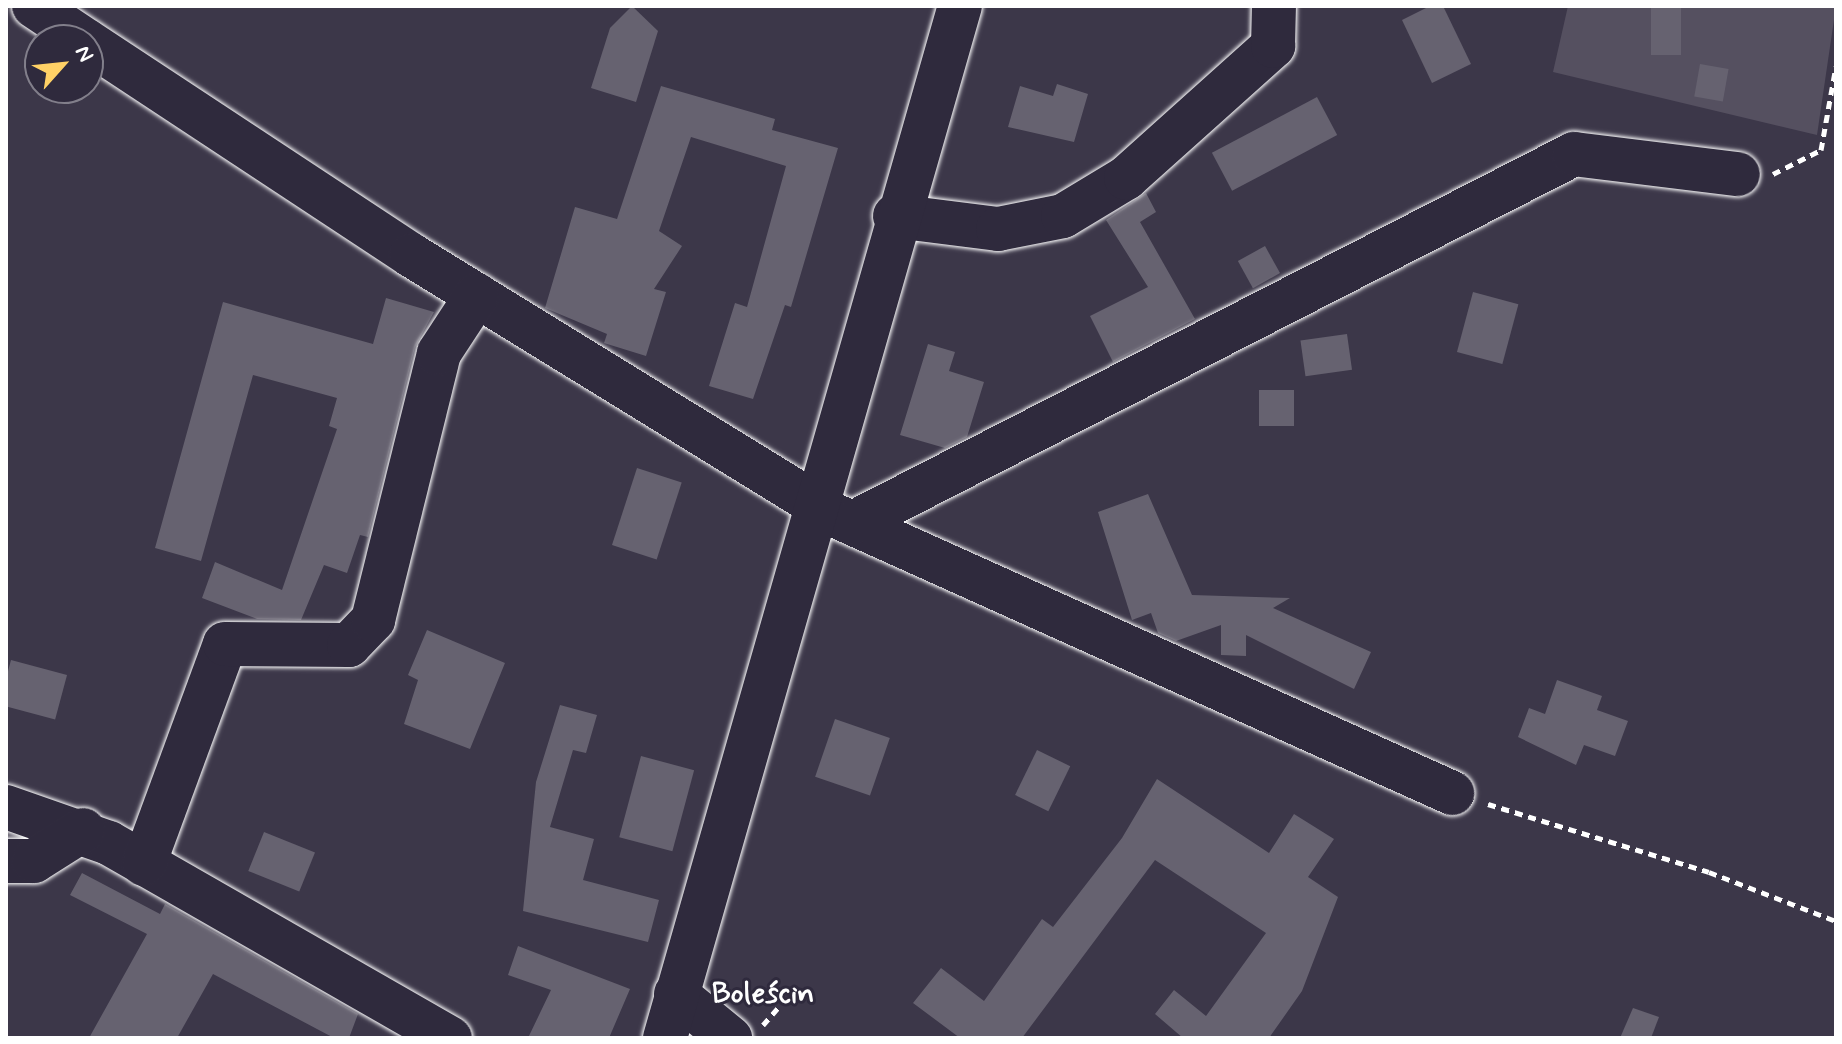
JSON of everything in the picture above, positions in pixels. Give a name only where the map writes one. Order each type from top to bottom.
[{"type":"street","points":[[34,6],[61,24]]},
{"type":"street","points":[[665,1038],[895,216],[960,6]]},
{"type":"street","points":[[895,216],[998,229],[1063,216],[1126,178],[1273,46],[1274,6]]},
{"type":"street","points":[[104,53],[477,295],[853,523],[1452,793]]},
{"type":"street","points":[[853,523],[1574,154],[1738,174]]},
{"type":"street","points":[[144,864],[225,644],[349,645],[373,620],[439,353],[477,295]]},
{"type":"street","points":[[6,807],[83,830],[450,1038]]},
{"type":"street","points":[[6,861],[34,861],[83,830]]},
{"type":"street","points":[[676,994],[742,1036]]},
{"type":"path","points":[[1738,174],[1778,174],[1821,150],[1836,66]]},
{"type":"path","points":[[1452,793],[1709,872],[1836,921]]},
{"type":"path","points":[[742,1036],[797,986]]},
{"type":"shaded area","points":[[1568,6],[1836,6],[1817,135],[1553,72]]},
{"type":"building","points":[[632,6],[658,31],[636,102],[591,88],[610,28]]},
{"type":"building","points":[[1430,6],[1443,6],[1471,64],[1432,83],[1402,20]]},
{"type":"building","points":[[1651,6],[1681,6],[1681,55],[1651,55]]},
{"type":"building","points":[[1700,64],[1729,69],[1723,102],[1694,96]]},
{"type":"building","points":[[1057,84],[1088,94],[1074,142],[1008,127],[1020,86],[1053,96]]},
{"type":"building","points":[[661,86],[775,119],[772,130],[838,148],[791,307],[785,305],[753,399],[709,386],[735,303],[747,307],[786,166],[691,137],[659,231],[682,246],[654,289],[666,292],[646,356],[604,343],[607,334],[545,308],[575,207],[617,219]]},
{"type":"building","points":[[1317,97],[1337,135],[1232,191],[1212,153]]},
{"type":"building","points":[[1146,193],[1156,212],[1140,222],[1195,319],[1113,362],[1090,316],[1148,287],[1106,220]]},
{"type":"building","points":[[1265,246],[1280,273],[1253,288],[1238,261]]},
{"type":"building","points":[[1473,292],[1518,304],[1502,364],[1457,352]]},
{"type":"building","points":[[386,298],[434,312],[415,347],[368,537],[360,535],[347,573],[324,565],[301,620],[257,619],[202,598],[215,562],[282,590],[337,429],[329,426],[337,398],[253,375],[201,561],[155,548],[223,302],[373,344]]},
{"type":"building","points":[[1347,334],[1352,370],[1305,376],[1300,341]]},
{"type":"building","points":[[928,344],[955,352],[949,371],[984,382],[967,437],[945,448],[900,435]]},
{"type":"building","points":[[1259,390],[1294,390],[1294,426],[1259,426]]},
{"type":"building","points":[[637,468],[682,483],[657,560],[612,545]]},
{"type":"building","points":[[1148,494],[1192,595],[1290,598],[1273,608],[1371,652],[1354,689],[1246,635],[1246,656],[1221,655],[1221,625],[1176,641],[1158,633],[1151,613],[1132,620],[1098,512]]},
{"type":"building","points":[[427,630],[505,663],[470,749],[404,724],[418,680],[408,675]]},
{"type":"building","points":[[11,660],[67,675],[55,719],[6,706],[6,679]]},
{"type":"building","points":[[1557,680],[1602,696],[1597,710],[1628,721],[1615,756],[1584,745],[1576,765],[1518,737],[1529,708],[1545,714]]},
{"type":"building","points":[[560,705],[597,715],[586,753],[573,750],[550,827],[594,839],[583,880],[659,900],[648,942],[523,911],[536,782]]},
{"type":"building","points":[[835,719],[890,738],[870,796],[815,777]]},
{"type":"building","points":[[1037,750],[1070,766],[1048,811],[1015,795]]},
{"type":"building","points":[[641,756],[694,770],[672,851],[619,837]]},
{"type":"building","points":[[1157,779],[1269,853],[1294,814],[1334,839],[1308,877],[1338,897],[1302,991],[1269,1038],[1183,1038],[1155,1014],[1174,990],[1206,1016],[1266,933],[1155,860],[1022,1038],[960,1038],[913,1003],[941,968],[984,1001],[1042,919],[1053,927],[1122,838]]},
{"type":"building","points":[[264,832],[315,853],[299,892],[248,871]]},
{"type":"building","points":[[82,873],[160,914],[165,904],[358,1014],[349,1038],[334,1038],[213,974],[177,1038],[89,1038],[147,934],[70,895]]},
{"type":"building","points":[[518,946],[630,989],[609,1038],[528,1038],[551,990],[508,975]]},
{"type":"building","points":[[1633,1008],[1659,1017],[1651,1038],[1620,1038]]},
{"type":"district","name":"Boleścin","points":[[763,994]]}]
